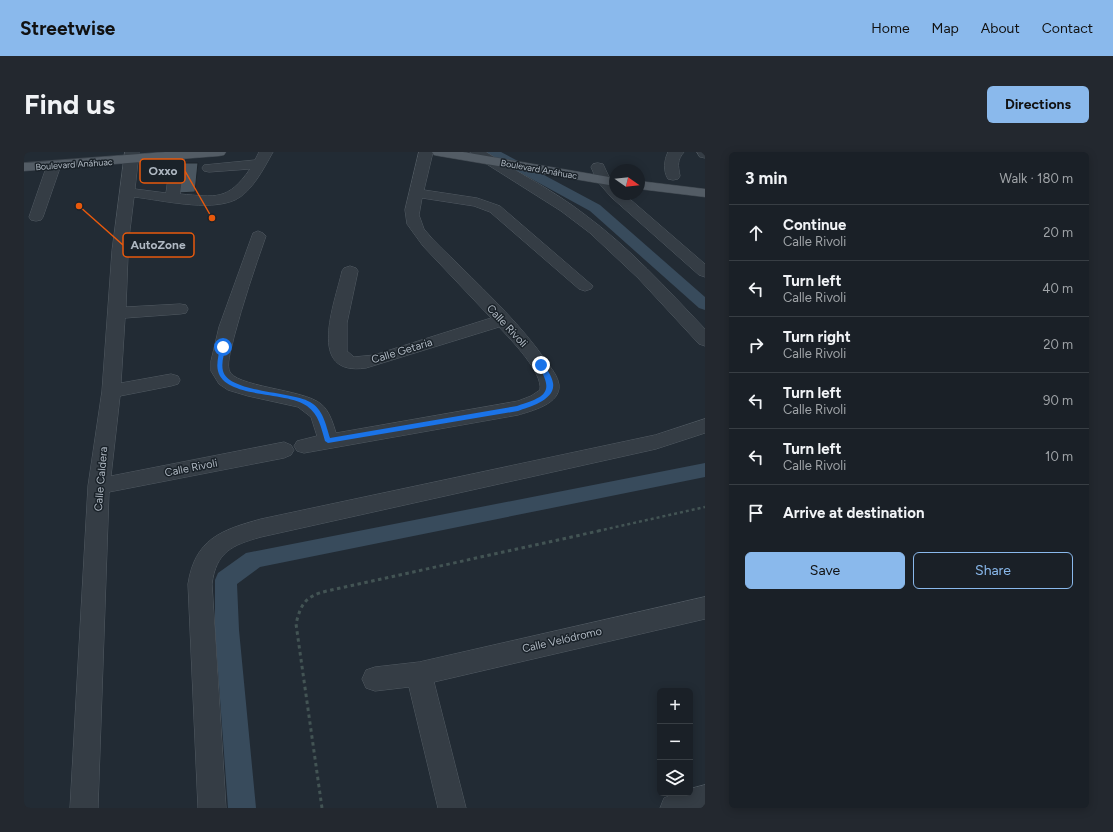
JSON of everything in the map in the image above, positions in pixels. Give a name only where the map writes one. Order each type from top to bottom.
[{"type":"main road","name":"Boulevard Anáhuac","points":[[24,167],[131,156],[178,156],[215,152]]},
{"type":"main road","name":"Boulevard Anáhuac","points":[[439,152],[486,155],[609,168]]},
{"type":"main road","name":"Boulevard Anáhuac","points":[[486,155],[506,164],[609,181]]},
{"type":"main road","points":[[645,173],[697,178]]},
{"type":"main road","points":[[645,186],[705,193]]},
{"type":"street","points":[[215,152],[204,184],[214,201],[230,197],[243,186],[266,152]]},
{"type":"street","name":"Calle Rivoli","points":[[304,446],[518,408],[533,403],[542,398],[549,391],[550,385],[548,376],[528,349],[415,228],[412,217],[426,152]]},
{"type":"street","points":[[674,176],[671,162],[674,153],[677,152]]},
{"type":"street","points":[[486,155],[578,216],[604,237],[639,270],[705,340]]},
{"type":"street","name":"Calle Caldera","points":[[84,808],[99,486],[111,391],[120,251],[131,156]]},
{"type":"street","points":[[173,197],[178,156]]},
{"type":"street","points":[[127,192],[173,197],[259,164]]},
{"type":"street","points":[[36,217],[54,165]]},
{"type":"street","points":[[598,167],[609,180]]},
{"type":"street","points":[[416,193],[477,202],[495,208],[585,286]]},
{"type":"street","points":[[624,200],[705,272]]},
{"type":"street","points":[[258,236],[223,347],[220,371],[223,377],[231,384],[257,392],[285,396],[308,403],[320,415],[328,441]]},
{"type":"street","points":[[120,251],[172,248]]},
{"type":"street","name":"Calle Getaria","points":[[350,271],[338,330],[337,343],[338,353],[345,360],[350,362],[368,362],[384,358],[502,320]]},
{"type":"street","points":[[117,313],[180,309]]},
{"type":"street","points":[[111,391],[171,380]]},
{"type":"street","points":[[212,808],[200,584],[202,566],[219,544],[237,534],[261,528],[656,442],[705,426]]},
{"type":"street","name":"Calle Rivoli","points":[[99,486],[284,450]]},
{"type":"street","name":"Calle Velódromo","points":[[375,679],[419,674],[705,608]]},
{"type":"street","points":[[419,674],[452,808]]},
{"type":"street","points":[[674,808],[705,798]]},
{"type":"path","points":[[322,808],[296,624],[303,602],[314,594],[705,507]]},
{"type":"building","points":[[182,163],[198,163],[195,192],[178,193]]},
{"type":"waterway","points":[[492,152],[595,208],[705,305]]},
{"type":"waterway","points":[[242,808],[227,630],[226,580],[254,559],[705,470]]},
{"type":"place","name":"AutoZone","points":[[79,206]]},
{"type":"place","name":"Oxxo","points":[[212,218]]},
{"type":"route","points":[[223,347],[220,362],[220,371],[223,377],[231,384],[242,388],[285,396],[308,403],[315,408],[320,415],[328,441],[518,408],[533,403],[542,398],[549,391],[550,385],[548,376],[541,365]]}]
